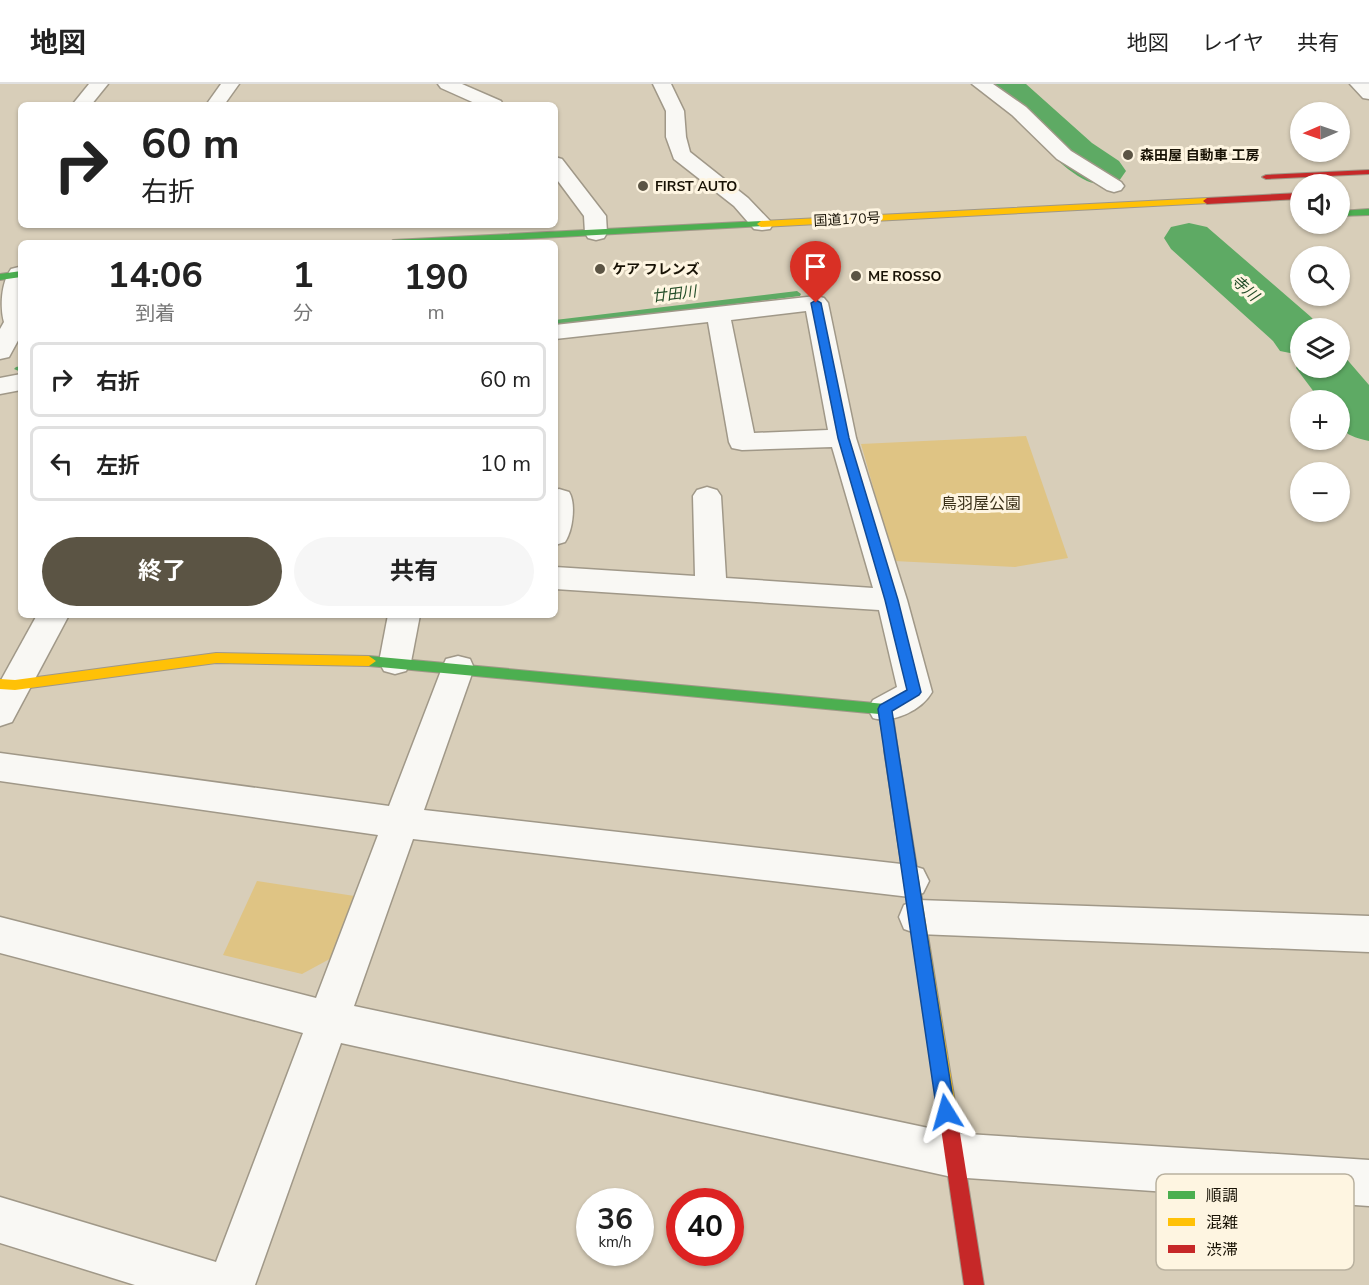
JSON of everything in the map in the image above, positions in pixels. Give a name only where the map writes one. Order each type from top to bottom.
[{"type":"main road","points":[[1253,178],[1369,172]]},
{"type":"main road","points":[[1091,187],[1120,185]]},
{"type":"main road","name":"国道170号","points":[[454,240],[1290,197]]},
{"type":"main road","points":[[878,218],[932,201]]},
{"type":"main road","points":[[1350,213],[1369,212]]},
{"type":"main road","points":[[878,218],[958,228]]},
{"type":"main road","points":[[8,685],[216,658],[395,662],[885,709],[952,1155],[974,1285]]},
{"type":"street","points":[[84,102],[99,84]]},
{"type":"street","points":[[217,102],[230,84]]},
{"type":"street","points":[[447,84],[487,102]]},
{"type":"street","points":[[662,84],[675,111],[676,137],[681,155],[741,202],[762,224]]},
{"type":"street","points":[[981,84],[1020,111],[1064,155],[1120,185]]},
{"type":"street","points":[[1359,84],[1369,94]]},
{"type":"street","points":[[558,167],[595,216],[596,233]]},
{"type":"street","points":[[0,352],[16,322],[9,309],[13,275]]},
{"type":"street","points":[[558,332],[816,303],[843,438],[892,600],[915,692],[885,709]]},
{"type":"street","points":[[718,315],[742,442],[843,438]]},
{"type":"street","points":[[0,386],[18,383]]},
{"type":"street","points":[[707,496],[711,588]]},
{"type":"street","points":[[558,507],[559,498]]},
{"type":"street","points":[[558,578],[892,600]]},
{"type":"street","points":[[0,713],[8,685],[51,618]]},
{"type":"street","points":[[395,662],[403,618]]},
{"type":"street","points":[[231,1285],[458,668]]},
{"type":"street","points":[[0,767],[402,823],[914,899],[1369,934]]},
{"type":"street","points":[[0,935],[330,1021],[952,1155],[1235,1174]]},
{"type":"street","points":[[1354,1182],[1369,1183]]},
{"type":"street","points":[[0,1220],[212,1285]]},
{"type":"green space","name":"鳥羽屋公園","points":[[1026,436],[1068,558],[1015,567],[894,561],[861,444]]},
{"type":"green space","points":[[257,881],[361,897],[337,955],[302,974],[223,955]]},
{"type":"waterway","name":"寺川","points":[[998,84],[1018,97],[1076,152],[1103,171]]},
{"type":"waterway","name":"寺川","points":[[1189,238],[1290,327]]},
{"type":"waterway","name":"廿田川","points":[[558,323],[797,294]]},
{"type":"waterway","name":"寺川","points":[[1332,378],[1369,423]]},
{"type":"traffic: fast","points":[[1350,213],[1369,212]]},
{"type":"traffic: fast","points":[[451,240],[761,224]]},
{"type":"traffic: fast","points":[[0,277],[18,274]]},
{"type":"traffic: fast","points":[[369,661],[885,709],[891,750]]},
{"type":"traffic: slow","points":[[761,224],[1207,201]]},
{"type":"traffic: slow","points":[[0,684],[15,685],[216,658],[369,661]]},
{"type":"traffic: slow","points":[[891,750],[947,1108]]},
{"type":"traffic: jam","points":[[1266,177],[1369,172]]},
{"type":"traffic: jam","points":[[1207,201],[1290,197]]},
{"type":"traffic: jam","points":[[947,1108],[974,1285]]},
{"type":"place","name":"森田屋 自動車 工房","points":[[1128,155]]},
{"type":"place","name":"FIRST AUTO","points":[[643,186]]},
{"type":"place","name":"ケア フレンズ","points":[[600,269]]},
{"type":"place","name":"ME ROSSO","points":[[856,276]]},
{"type":"route","points":[[816,303],[843,438],[892,600],[915,692],[885,709],[946,1112]]}]
